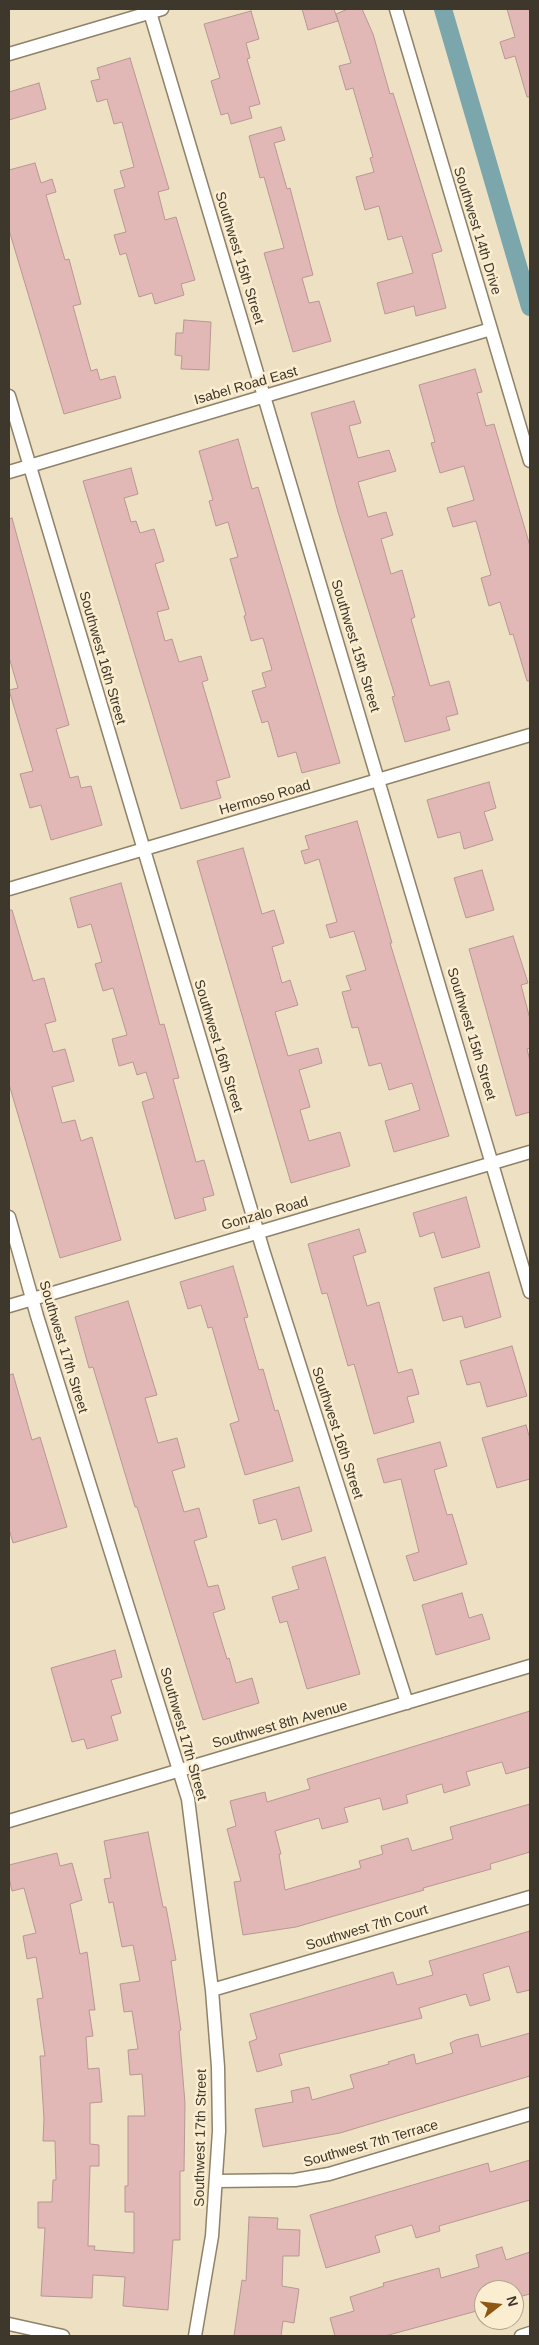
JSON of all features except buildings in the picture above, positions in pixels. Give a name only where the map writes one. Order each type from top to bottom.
[{"type":"street","name":"Southwest 14th Drive","points":[[396,9],[530,461]]},
{"type":"street","points":[[9,54],[154,10]]},
{"type":"street","name":"Southwest 15th Street","points":[[154,10],[265,396],[494,1164],[495,1180],[530,1292]]},
{"type":"street","name":"Isabel Road East","points":[[9,472],[491,329]]},
{"type":"street","name":"Southwest 16th Street","points":[[9,396],[258,1232],[407,1703]]},
{"type":"street","name":"Hermoso Road","points":[[9,889],[530,735]]},
{"type":"street","name":"Gonzalo Road","points":[[9,1306],[530,1152]]},
{"type":"street","name":"Southwest 17th Street","points":[[9,1217],[33,1299],[36,1316],[188,1799],[212,1990],[218,2067],[217,2181],[211,2245],[195,2336]]},
{"type":"street","name":"Southwest 8th Avenue","points":[[9,1821],[530,1666]]},
{"type":"street","name":"Southwest 7th Court","points":[[212,1990],[530,1897]]},
{"type":"street","name":"Southwest 7th Terrace","points":[[217,2181],[295,2180],[329,2174],[530,2114]]},
{"type":"street","points":[[9,2324],[63,2336]]},
{"type":"street","points":[[520,2336],[530,2333]]},
{"type":"waterway","points":[[443,9],[530,307]]}]
